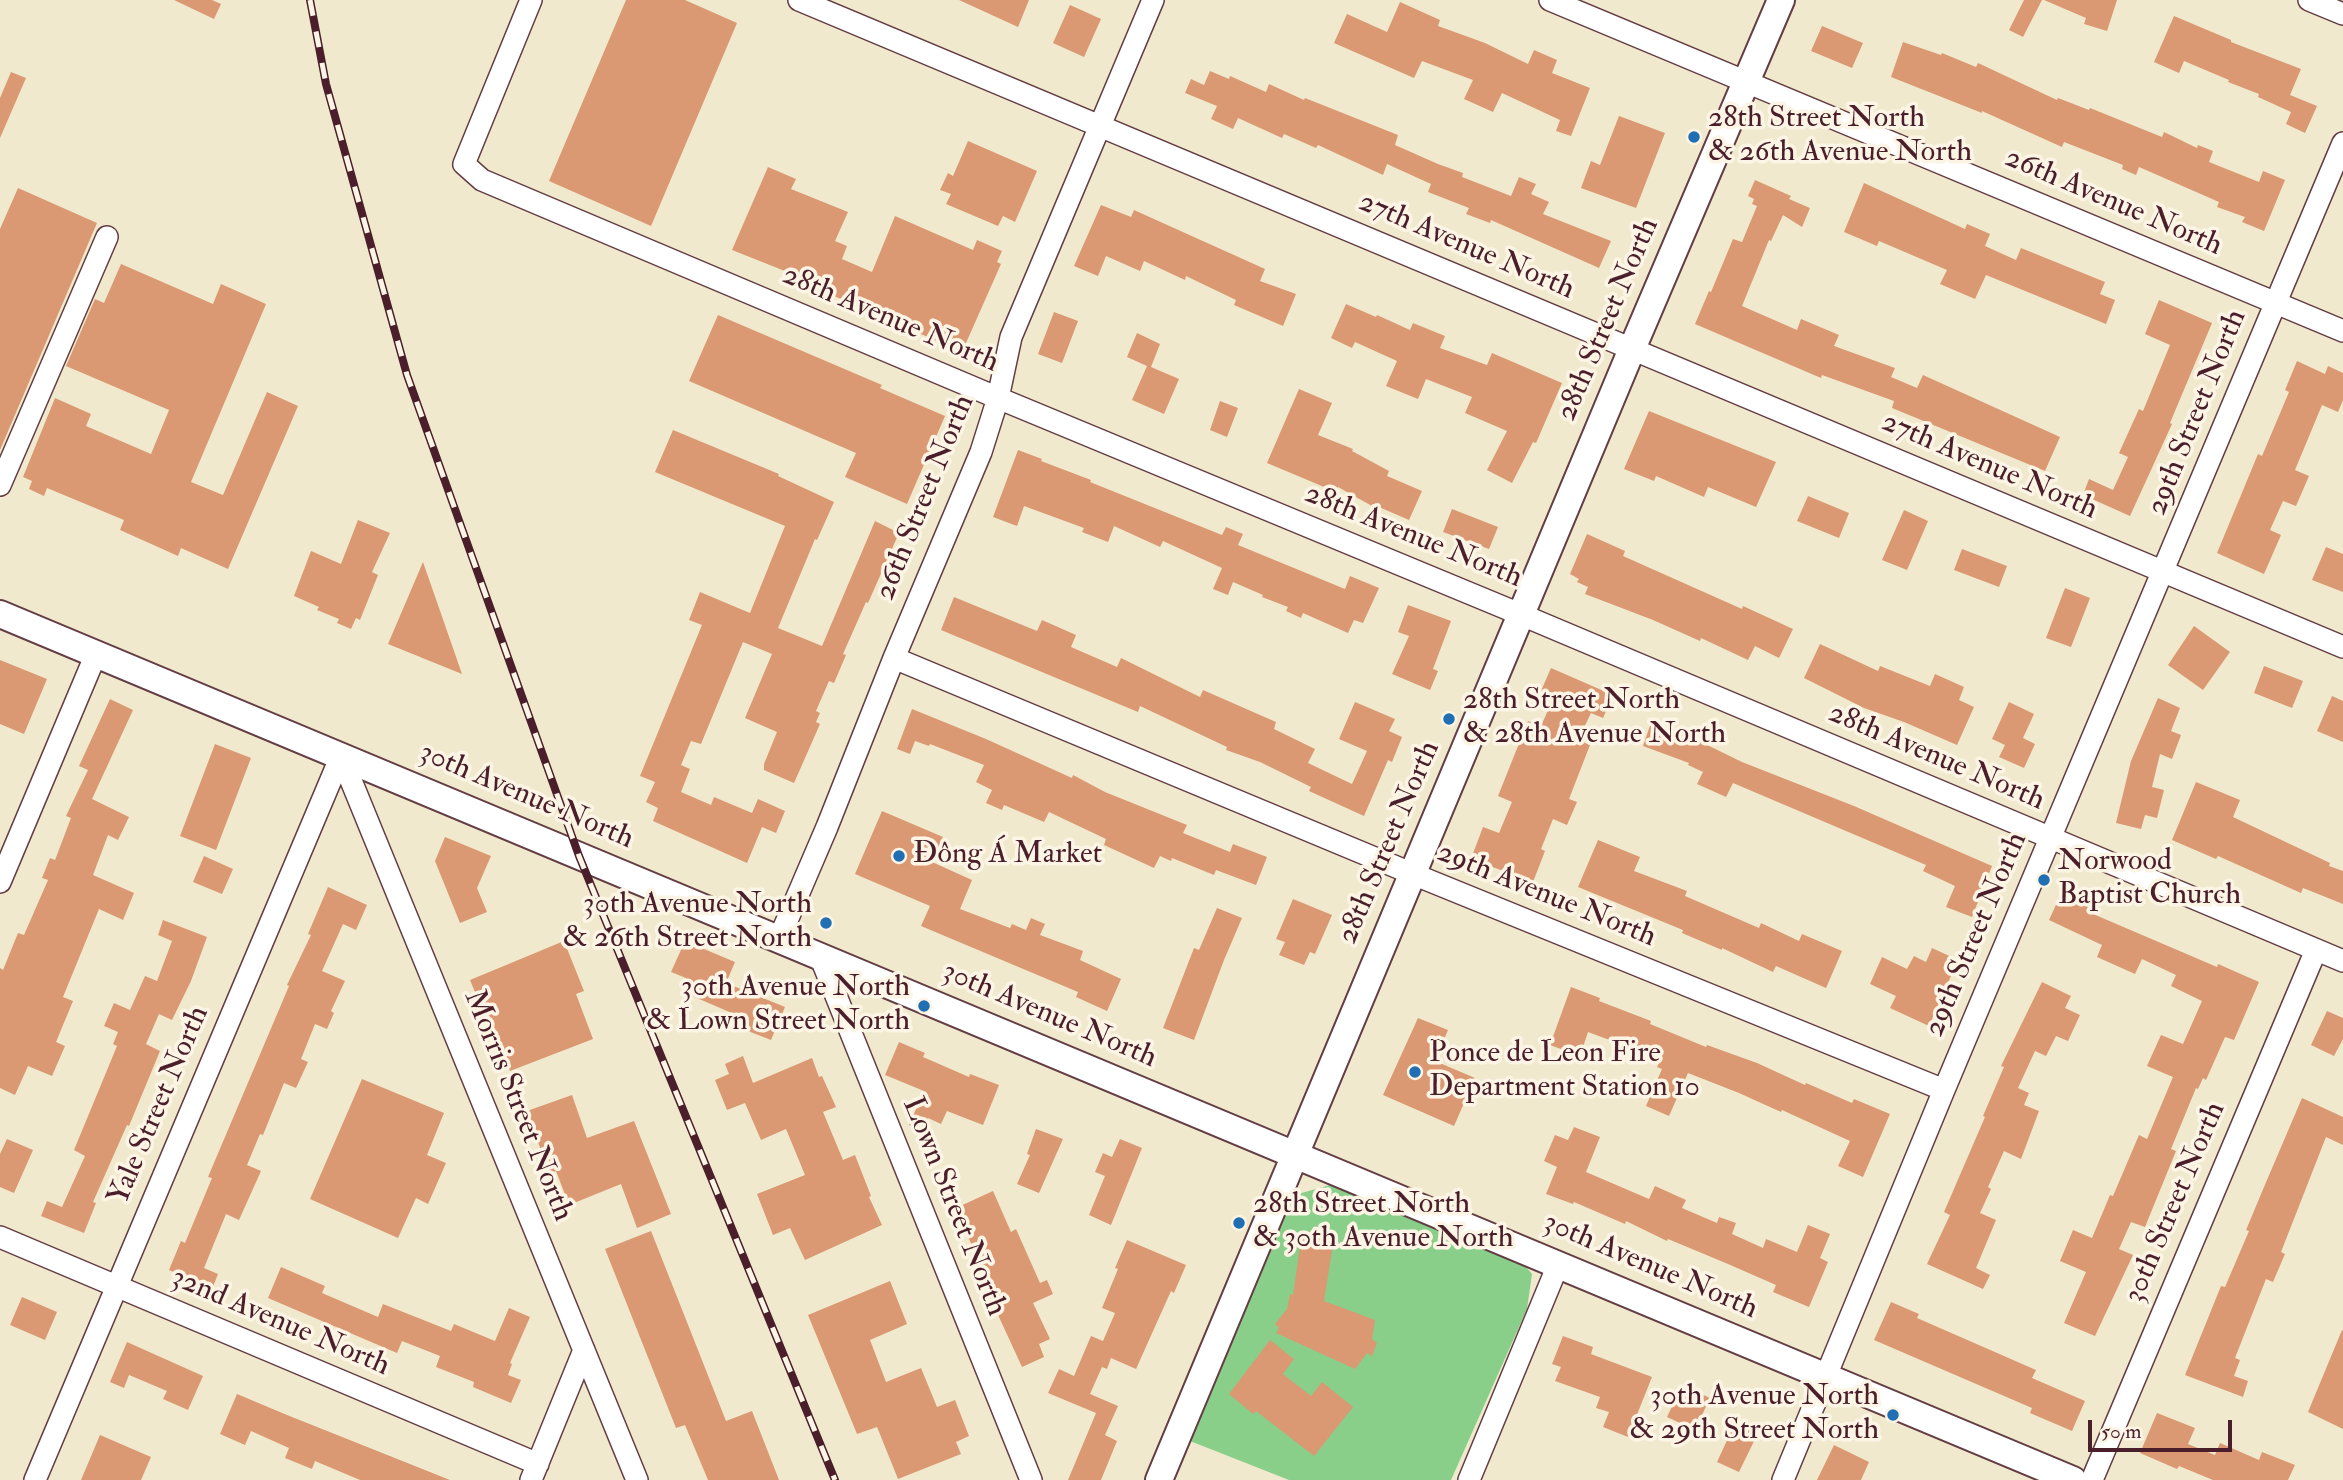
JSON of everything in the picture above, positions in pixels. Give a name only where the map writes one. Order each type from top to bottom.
[{"type":"street","name":"28th Avenue North","points":[[531,0],[464,164],[482,180],[2343,961]]},
{"type":"street","name":"27th Avenue North","points":[[799,0],[2343,647]]},
{"type":"street","name":"26th Street North","points":[[779,939],[981,452],[999,398],[1011,337],[1153,0]]},
{"type":"street","name":"26th Avenue North","points":[[1550,0],[2343,331]]},
{"type":"street","name":"28th Street North","points":[[1159,1480],[1632,349],[1781,0]]},
{"type":"street","points":[[2309,0],[2343,14]]},
{"type":"street","name":"29th Street North","points":[[1783,1480],[1944,1090],[2343,144]]},
{"type":"street","points":[[0,485],[107,237]]},
{"type":"street","name":"30th Avenue North","points":[[0,614],[2073,1480]]},
{"type":"street","points":[[0,882],[96,654]]},
{"type":"street","name":"29th Avenue North","points":[[894,657],[1413,874],[1944,1090]]},
{"type":"street","name":"Yale Street North","points":[[35,1480],[341,756]]},
{"type":"street","name":"Morris Street North","points":[[341,756],[637,1480]]},
{"type":"street","name":"30th Street North","points":[[2092,1480],[2316,950]]},
{"type":"street","name":"Lown Street North","points":[[820,956],[1031,1480]]},
{"type":"street","name":"32nd Avenue North","points":[[0,1237],[534,1472]]},
{"type":"street","points":[[1469,1480],[1558,1265]]},
{"type":"street","points":[[534,1472],[584,1350]]},
{"type":"green space","points":[[1330,1185],[1359,1194],[1520,1260],[1532,1274],[1527,1309],[1451,1480],[1289,1480],[1185,1439],[1291,1196]]},
{"type":"building","points":[[174,0],[212,0],[221,4],[214,19]]},
{"type":"building","points":[[626,0],[685,0],[737,23],[651,226],[549,181]]},
{"type":"building","points":[[959,0],[1029,0],[1018,27]]},
{"type":"building","points":[[2024,0],[2042,0],[2023,37],[2009,30]]},
{"type":"building","points":[[2044,0],[2117,0],[2107,31],[2084,24],[2086,18]]},
{"type":"building","points":[[1400,2],[1440,20],[1438,26],[1485,43],[1528,64],[1534,50],[1557,60],[1552,73],[1590,88],[1571,136],[1556,131],[1560,120],[1502,93],[1493,112],[1464,99],[1473,80],[1422,61],[1414,78],[1334,43],[1347,14],[1387,32]]},
{"type":"building","points":[[1070,5],[1101,19],[1084,57],[1053,43]]},
{"type":"building","points":[[2174,16],[2301,69],[2290,95],[2317,106],[2305,133],[2286,124],[2291,112],[2258,97],[2259,94],[2184,61],[2179,73],[2154,62]]},
{"type":"building","points":[[1822,26],[1863,43],[1852,68],[1811,51]]},
{"type":"building","points":[[1903,42],[1941,55],[1942,53],[1976,67],[1978,63],[2057,100],[2058,98],[2089,110],[2090,108],[2162,137],[2164,132],[2197,148],[2198,145],[2213,151],[2209,162],[2259,182],[2263,171],[2285,180],[2264,231],[2242,222],[2245,217],[2217,207],[2219,202],[2139,167],[2136,175],[2122,169],[2123,165],[2064,142],[2062,147],[1982,111],[1891,77]]},
{"type":"building","points":[[1210,71],[1229,79],[1230,76],[1266,92],[1269,84],[1398,135],[1395,145],[1463,173],[1462,177],[1511,196],[1519,177],[1536,184],[1531,194],[1549,202],[1543,214],[1611,241],[1599,268],[1491,220],[1490,223],[1466,214],[1469,208],[1428,192],[1431,184],[1387,164],[1383,175],[1318,145],[1316,148],[1284,134],[1282,138],[1238,118],[1233,129],[1211,119],[1217,106],[1185,93],[1191,79],[1204,85]]},
{"type":"building","points":[[11,72],[26,78],[0,138],[0,98]]},
{"type":"building","points":[[1619,116],[1665,133],[1636,208],[1581,188],[1591,161],[1600,165]]},
{"type":"building","points":[[968,141],[1037,171],[1015,222],[1003,216],[998,226],[946,204],[951,194],[940,190],[948,173],[953,176]]},
{"type":"building","points":[[768,167],[796,179],[791,189],[848,212],[835,241],[847,246],[842,259],[872,272],[895,216],[973,250],[977,240],[1002,251],[997,262],[1001,264],[962,352],[809,285],[810,281],[732,250]]},
{"type":"building","points":[[1755,180],[1810,208],[1802,227],[1783,215],[1771,241],[1769,240],[1742,306],[1797,330],[1801,319],[1839,335],[1834,346],[1895,368],[1891,377],[1917,388],[1923,375],[2060,437],[2045,471],[1892,408],[1894,401],[1822,375],[1821,378],[1695,324],[1733,239],[1742,242],[1757,206],[1752,204],[1754,199],[1748,196]]},
{"type":"building","points":[[1864,183],[1965,229],[1967,224],[1990,234],[1985,246],[2016,260],[2021,248],[2105,282],[2100,294],[2115,300],[2106,324],[1986,275],[1975,299],[1940,284],[1947,270],[1879,241],[1877,246],[1844,232]]},
{"type":"building","points":[[18,188],[97,223],[0,450],[0,229]]},
{"type":"building","points":[[1101,205],[1131,217],[1134,210],[1265,269],[1260,281],[1296,294],[1283,326],[1234,305],[1236,300],[1186,276],[1185,280],[1144,261],[1140,271],[1106,256],[1098,276],[1074,266]]},
{"type":"building","points":[[121,264],[213,304],[221,284],[266,304],[191,482],[223,495],[267,392],[298,406],[228,569],[181,548],[178,556],[120,530],[124,520],[47,488],[44,496],[29,489],[32,481],[23,477],[55,398],[91,414],[86,426],[151,454],[169,410],[66,366],[95,299],[104,303]]},
{"type":"building","points":[[2159,300],[2212,323],[2170,423],[2172,424],[2130,516],[2083,495],[2089,479],[2113,490],[2128,457],[2119,453],[2139,409],[2143,411],[2170,345],[2145,334]]},
{"type":"building","points":[[1346,304],[1410,330],[1413,323],[1445,336],[1440,348],[1487,365],[1492,353],[1562,383],[1536,443],[1533,442],[1512,483],[1487,470],[1507,431],[1465,413],[1472,397],[1426,379],[1418,399],[1386,386],[1397,361],[1355,342],[1352,348],[1331,338]]},
{"type":"building","points":[[1054,312],[1078,321],[1062,363],[1038,354]]},
{"type":"building","points":[[718,315],[882,385],[880,388],[945,416],[907,504],[845,477],[856,453],[689,381]]},
{"type":"building","points":[[1137,333],[1160,344],[1151,367],[1179,379],[1164,414],[1132,400],[1147,366],[1127,357]]},
{"type":"building","points":[[2297,361],[2325,374],[2328,366],[2343,373],[2343,400],[2338,412],[2322,405],[2295,470],[2309,476],[2296,506],[2283,501],[2270,530],[2281,535],[2264,574],[2217,553],[2258,454],[2262,456],[2289,392],[2285,390]]},
{"type":"building","points":[[1299,389],[1332,403],[1318,435],[1353,449],[1352,451],[1389,471],[1387,476],[1422,491],[1409,520],[1372,506],[1338,487],[1336,492],[1267,463]]},
{"type":"building","points":[[1220,401],[1238,408],[1227,437],[1210,430]]},
{"type":"building","points":[[1649,411],[1776,462],[1756,507],[1708,487],[1704,497],[1656,476],[1654,481],[1624,469]]},
{"type":"building","points":[[673,430],[779,474],[778,476],[834,502],[817,540],[815,539],[778,628],[822,646],[875,521],[899,533],[843,654],[846,655],[834,683],[829,681],[816,711],[820,713],[816,722],[820,724],[794,783],[764,770],[777,732],[745,718],[772,654],[743,642],[701,744],[691,741],[681,765],[690,769],[681,792],[711,805],[714,797],[752,813],[758,799],[785,811],[776,833],[762,827],[747,863],[653,821],[658,808],[646,802],[655,782],[640,776],[702,625],[689,620],[700,592],[750,613],[785,526],[655,472]]},
{"type":"building","points":[[1018,450],[1222,535],[1226,527],[1243,534],[1238,545],[1345,589],[1350,576],[1379,588],[1363,623],[1354,620],[1348,633],[1303,613],[1301,618],[1286,611],[1288,607],[1233,582],[1228,595],[1213,589],[1222,568],[1163,541],[1160,547],[1114,526],[1108,542],[1082,532],[1084,528],[1024,506],[1017,526],[993,517]]},
{"type":"building","points":[[1808,496],[1849,513],[1839,538],[1797,521]]},
{"type":"building","points":[[1452,509],[1498,527],[1489,549],[1443,532]]},
{"type":"building","points":[[1904,510],[1928,521],[1907,570],[1882,560]]},
{"type":"building","points":[[358,520],[390,533],[372,572],[378,575],[360,620],[356,618],[351,629],[337,623],[339,619],[317,610],[319,607],[294,596],[311,551],[341,564]]},
{"type":"building","points":[[1587,534],[1625,551],[1623,556],[1793,629],[1779,658],[1755,646],[1748,660],[1701,638],[1700,641],[1585,594],[1588,587],[1577,582],[1579,579],[1570,574]]},
{"type":"building","points":[[2326,547],[2343,554],[2343,592],[2312,580]]},
{"type":"building","points":[[1962,549],[2007,566],[1999,587],[1954,570]]},
{"type":"building","points":[[423,562],[462,674],[388,644]]},
{"type":"building","points":[[2065,588],[2090,598],[2071,647],[2046,638]]},
{"type":"building","points":[[954,597],[1037,631],[1042,620],[1076,635],[1071,647],[1117,667],[1121,658],[1200,697],[1203,690],[1276,722],[1274,729],[1315,749],[1308,763],[1352,784],[1367,751],[1339,739],[1355,702],[1395,719],[1389,731],[1402,737],[1392,762],[1388,760],[1364,816],[1309,791],[1311,787],[1260,762],[1226,750],[1227,747],[1140,706],[1138,712],[941,630]]},
{"type":"building","points":[[1408,605],[1451,621],[1433,669],[1438,671],[1430,690],[1392,674],[1409,636],[1398,632]]},
{"type":"building","points":[[2194,626],[2230,652],[2203,690],[2168,665]]},
{"type":"building","points":[[1820,644],[1878,671],[1880,666],[1930,686],[1935,674],[1964,687],[1959,700],[1974,707],[1957,745],[1864,708],[1804,678]]},
{"type":"building","points":[[0,660],[47,679],[24,734],[0,724]]},
{"type":"building","points":[[2264,666],[2303,681],[2292,708],[2254,693]]},
{"type":"building","points":[[1551,668],[1613,695],[1603,718],[1591,713],[1578,740],[1590,745],[1569,799],[1577,802],[1567,825],[1553,819],[1541,849],[1545,851],[1533,882],[1471,859],[1483,827],[1499,833],[1512,802],[1498,796],[1528,721],[1541,726],[1554,697],[1541,691]]},
{"type":"building","points":[[2332,696],[2343,701],[2343,742],[2317,731]]},
{"type":"building","points":[[2158,698],[2180,708],[2171,731],[2181,735],[2172,759],[2160,754],[2152,787],[2164,790],[2157,818],[2145,815],[2141,829],[2116,823],[2131,761]]},
{"type":"building","points":[[110,699],[133,710],[92,799],[129,817],[118,840],[108,835],[93,875],[134,893],[123,920],[99,909],[63,997],[73,1001],[56,1042],[65,1046],[52,1076],[28,1066],[15,1095],[0,1088],[0,968],[3,970],[18,933],[24,935],[48,880],[42,878],[50,858],[55,860],[71,818],[66,816],[88,770],[79,766]]},
{"type":"building","points":[[2009,702],[2034,714],[2023,738],[2035,744],[2024,768],[1999,757],[2005,745],[1992,739]]},
{"type":"building","points":[[912,709],[1187,825],[1183,833],[1230,852],[1233,844],[1267,857],[1256,885],[1216,870],[1214,875],[1160,856],[1154,868],[1104,845],[1106,839],[1049,812],[1044,822],[1004,805],[1002,810],[986,803],[992,790],[976,782],[984,765],[915,741],[910,754],[897,749]]},
{"type":"building","points":[[1651,723],[1992,866],[1972,917],[1946,907],[1955,886],[1923,871],[1926,865],[1733,783],[1726,797],[1697,784],[1703,772],[1688,765],[1689,763],[1643,746]]},
{"type":"building","points":[[215,744],[251,758],[216,850],[180,836]]},
{"type":"building","points":[[2196,782],[2240,800],[2233,817],[2343,871],[2343,904],[2303,888],[2301,893],[2218,856],[2216,859],[2172,840]]},
{"type":"building","points":[[882,811],[943,837],[932,862],[972,880],[960,909],[1010,928],[1012,924],[1026,930],[1031,918],[1045,924],[1040,935],[1083,951],[1080,960],[1121,979],[1107,1011],[1076,997],[1078,992],[921,926],[930,906],[855,874]]},
{"type":"building","points":[[445,837],[491,856],[477,888],[487,912],[460,923],[435,861]]},
{"type":"building","points":[[1598,840],[1640,857],[1634,871],[1687,891],[1685,896],[1759,928],[1761,923],[1799,941],[1802,934],[1842,951],[1826,988],[1776,966],[1773,972],[1682,933],[1683,930],[1578,887]]},
{"type":"building","points":[[204,856],[233,869],[222,894],[193,882]]},
{"type":"building","points":[[328,887],[367,905],[356,930],[343,924],[322,971],[345,981],[331,1011],[334,1013],[327,1029],[315,1024],[301,1059],[308,1062],[296,1088],[284,1083],[263,1135],[260,1134],[247,1165],[261,1171],[239,1220],[226,1214],[204,1268],[218,1274],[212,1289],[169,1270],[181,1241],[185,1243],[212,1178],[208,1177],[289,986],[287,985],[311,935],[308,934]]},
{"type":"building","points":[[2061,894],[2095,910],[2093,914],[2259,982],[2234,1040],[2225,1037],[2206,1080],[2203,1078],[2198,1089],[2196,1088],[2171,1149],[2176,1151],[2145,1227],[2131,1222],[2119,1249],[2133,1255],[2095,1336],[2064,1323],[2086,1272],[2060,1261],[2073,1230],[2092,1238],[2139,1135],[2147,1139],[2173,1077],[2147,1066],[2161,1035],[2183,1044],[2202,1001],[2171,986],[2176,975],[2142,959],[2135,974],[2097,957],[2102,945],[2049,920]]},
{"type":"building","points":[[1293,899],[1332,915],[1315,954],[1310,952],[1304,965],[1279,955],[1285,942],[1276,939]]},
{"type":"building","points":[[1217,908],[1242,918],[1194,1040],[1163,1028],[1194,948],[1199,950]]},
{"type":"building","points":[[163,920],[207,937],[191,981],[172,1020],[159,1014],[146,1044],[160,1051],[93,1202],[96,1203],[84,1233],[41,1216],[47,1201],[62,1207],[85,1156],[74,1150],[117,1046],[113,1044],[118,1032],[104,1026],[114,1003],[130,1010],[145,976],[157,981],[172,941],[158,935]]},
{"type":"building","points":[[564,941],[584,991],[576,994],[593,1039],[510,1071],[488,1012],[484,1014],[470,980]]},
{"type":"building","points":[[685,941],[735,962],[726,983],[785,1007],[771,1040],[730,1024],[734,1014],[690,995],[693,989],[684,985],[686,978],[671,972]]},
{"type":"building","points":[[1932,948],[1958,960],[1929,1026],[1890,1008],[1896,996],[1870,984],[1882,957],[1907,969],[1914,956],[1926,962]]},
{"type":"building","points":[[2042,982],[2071,996],[2065,1008],[2080,1015],[2068,1041],[2056,1036],[2046,1056],[2035,1051],[2018,1088],[2029,1093],[2024,1105],[2039,1111],[2021,1159],[2004,1151],[1988,1187],[1991,1189],[1980,1213],[1996,1220],[1976,1268],[1990,1275],[1983,1289],[1927,1264],[1950,1215],[1944,1212],[1985,1117],[1983,1116],[2004,1067],[2001,1066]]},
{"type":"building","points":[[1571,987],[1706,1047],[1707,1045],[1757,1063],[1852,1103],[1854,1099],[1890,1114],[1863,1177],[1838,1166],[1850,1141],[1782,1110],[1781,1112],[1688,1073],[1669,1116],[1646,1106],[1662,1069],[1657,1067],[1661,1059],[1588,1032],[1580,1056],[1550,1045]]},
{"type":"building","points":[[2327,1011],[2343,1018],[2343,1039],[2334,1056],[2311,1045]]},
{"type":"building","name":"Ponce de Leon Fire Department Station 10","points":[[1418,1018],[1448,1030],[1435,1061],[1475,1078],[1454,1126],[1383,1095]]},
{"type":"building","points":[[899,1042],[925,1053],[923,1057],[969,1077],[970,1074],[999,1085],[983,1125],[947,1111],[941,1124],[928,1118],[922,1131],[909,1125],[924,1091],[885,1075]]},
{"type":"building","points":[[743,1056],[753,1083],[812,1058],[836,1107],[823,1112],[843,1160],[855,1155],[882,1225],[805,1260],[790,1228],[773,1235],[757,1194],[805,1175],[786,1129],[761,1140],[745,1103],[727,1110],[715,1080],[729,1074],[725,1064]]},
{"type":"building","points":[[362,1079],[444,1113],[427,1155],[446,1163],[428,1204],[416,1198],[398,1238],[310,1199]]},
{"type":"building","points":[[572,1095],[587,1138],[634,1121],[671,1214],[637,1228],[621,1184],[569,1205],[556,1171],[549,1173],[527,1111]]},
{"type":"building","points":[[2302,1098],[2343,1117],[2343,1145],[2326,1137],[2281,1252],[2285,1254],[2273,1282],[2266,1279],[2235,1358],[2240,1360],[2234,1376],[2248,1381],[2243,1397],[2185,1375],[2221,1286],[2225,1287],[2249,1231],[2246,1230]]},
{"type":"building","points":[[1574,1127],[1600,1137],[1586,1172],[1649,1199],[1655,1186],[1686,1200],[1682,1208],[1717,1223],[1719,1217],[1736,1223],[1732,1234],[1763,1248],[1766,1239],[1797,1252],[1808,1225],[1830,1234],[1820,1258],[1828,1262],[1809,1307],[1773,1292],[1776,1285],[1728,1264],[1668,1239],[1667,1241],[1626,1221],[1625,1224],[1574,1202],[1573,1204],[1546,1194],[1557,1167],[1544,1161],[1555,1135],[1568,1140]]},
{"type":"building","points":[[1036,1129],[1063,1139],[1039,1193],[1017,1184],[1030,1155],[1027,1154]]},
{"type":"building","points":[[7,1139],[33,1150],[14,1193],[0,1187],[0,1154]]},
{"type":"building","points":[[1120,1139],[1142,1148],[1111,1225],[1089,1215],[1105,1176],[1095,1172],[1103,1153],[1112,1157]]},
{"type":"building","points":[[993,1191],[1011,1232],[1016,1229],[1040,1283],[1047,1280],[1053,1294],[1033,1303],[1050,1339],[1039,1344],[1044,1357],[1022,1367],[987,1291],[990,1289],[956,1208]]},
{"type":"building","points":[[651,1231],[726,1421],[752,1411],[779,1480],[708,1480],[685,1425],[676,1428],[605,1249]]},
{"type":"building","points":[[1318,1231],[1334,1238],[1324,1301],[1375,1320],[1372,1339],[1377,1343],[1372,1356],[1367,1353],[1355,1369],[1276,1333],[1279,1328],[1275,1324],[1287,1309],[1290,1294],[1293,1295],[1302,1232]]},
{"type":"building","points":[[1127,1240],[1186,1265],[1174,1293],[1171,1291],[1136,1369],[1111,1358],[1107,1369],[1102,1367],[1090,1394],[1118,1406],[1105,1435],[1117,1441],[1101,1480],[1068,1480],[1096,1413],[1048,1393],[1059,1369],[1074,1376],[1091,1336],[1103,1341],[1115,1313],[1102,1308]]},
{"type":"building","points":[[281,1267],[325,1286],[322,1293],[378,1317],[383,1304],[451,1331],[454,1324],[495,1341],[509,1308],[530,1317],[510,1363],[512,1364],[508,1375],[521,1380],[511,1403],[473,1387],[474,1382],[436,1367],[440,1356],[402,1341],[397,1353],[268,1298]]},
{"type":"building","points":[[890,1281],[907,1324],[870,1340],[886,1382],[921,1368],[937,1407],[955,1400],[969,1436],[956,1442],[961,1454],[898,1479],[877,1427],[857,1434],[808,1315]]},
{"type":"building","points":[[22,1297],[57,1312],[45,1340],[10,1325]]},
{"type":"building","points":[[1891,1302],[1919,1314],[1917,1318],[2036,1370],[2032,1378],[2085,1401],[2072,1431],[2030,1413],[2032,1408],[1874,1340]]},
{"type":"building","points":[[2343,1331],[2343,1429],[2308,1412]]},
{"type":"building","points":[[1563,1336],[1593,1347],[1591,1354],[1652,1377],[1628,1437],[1603,1427],[1609,1412],[1596,1408],[1600,1397],[1555,1381],[1561,1367],[1552,1364]]},
{"type":"building","points":[[1270,1340],[1294,1359],[1283,1374],[1311,1396],[1322,1382],[1353,1407],[1314,1456],[1256,1411],[1253,1414],[1229,1394]]},
{"type":"building","points":[[127,1342],[203,1376],[188,1410],[163,1399],[167,1391],[129,1375],[124,1388],[110,1382]]},
{"type":"building","points":[[1682,1385],[1710,1398],[1695,1430],[1667,1417]]},
{"type":"building","points":[[237,1394],[450,1480],[360,1480],[315,1461],[312,1469],[285,1458],[289,1448],[251,1431],[245,1445],[220,1434]]},
{"type":"building","points":[[2157,1413],[2195,1428],[2188,1444],[2215,1455],[2220,1443],[2259,1460],[2262,1452],[2295,1465],[2288,1480],[2213,1480],[2179,1466],[2177,1469],[2140,1453]]},
{"type":"building","points":[[1735,1423],[1758,1433],[1739,1472],[1717,1462]]},
{"type":"building","points":[[100,1435],[151,1457],[141,1480],[81,1480]]},
{"type":"building","points":[[1834,1445],[1869,1462],[1861,1480],[1817,1480]]},
{"type":"railway","points":[[310,0],[326,84],[407,375],[579,856],[835,1480]]},
{"type":"place","name":"28th Street North & 26th Avenue North","points":[[1694,137]]},
{"type":"place","name":"28th Street North & 28th Avenue North","points":[[1449,719]]},
{"type":"place","name":"Đông Á Market","points":[[899,856]]},
{"type":"place","name":"Norwood Baptist Church","points":[[2044,880]]},
{"type":"place","name":"30th Avenue North & 26th Street North","points":[[826,923]]},
{"type":"place","name":"30th Avenue North & Lown Street North","points":[[924,1006]]},
{"type":"place","name":"Ponce de Leon Fire Department Station 10","points":[[1415,1072]]},
{"type":"place","name":"28th Street North & 30th Avenue North","points":[[1239,1223]]},
{"type":"place","name":"30th Avenue North & 29th Street North","points":[[1893,1415]]}]
